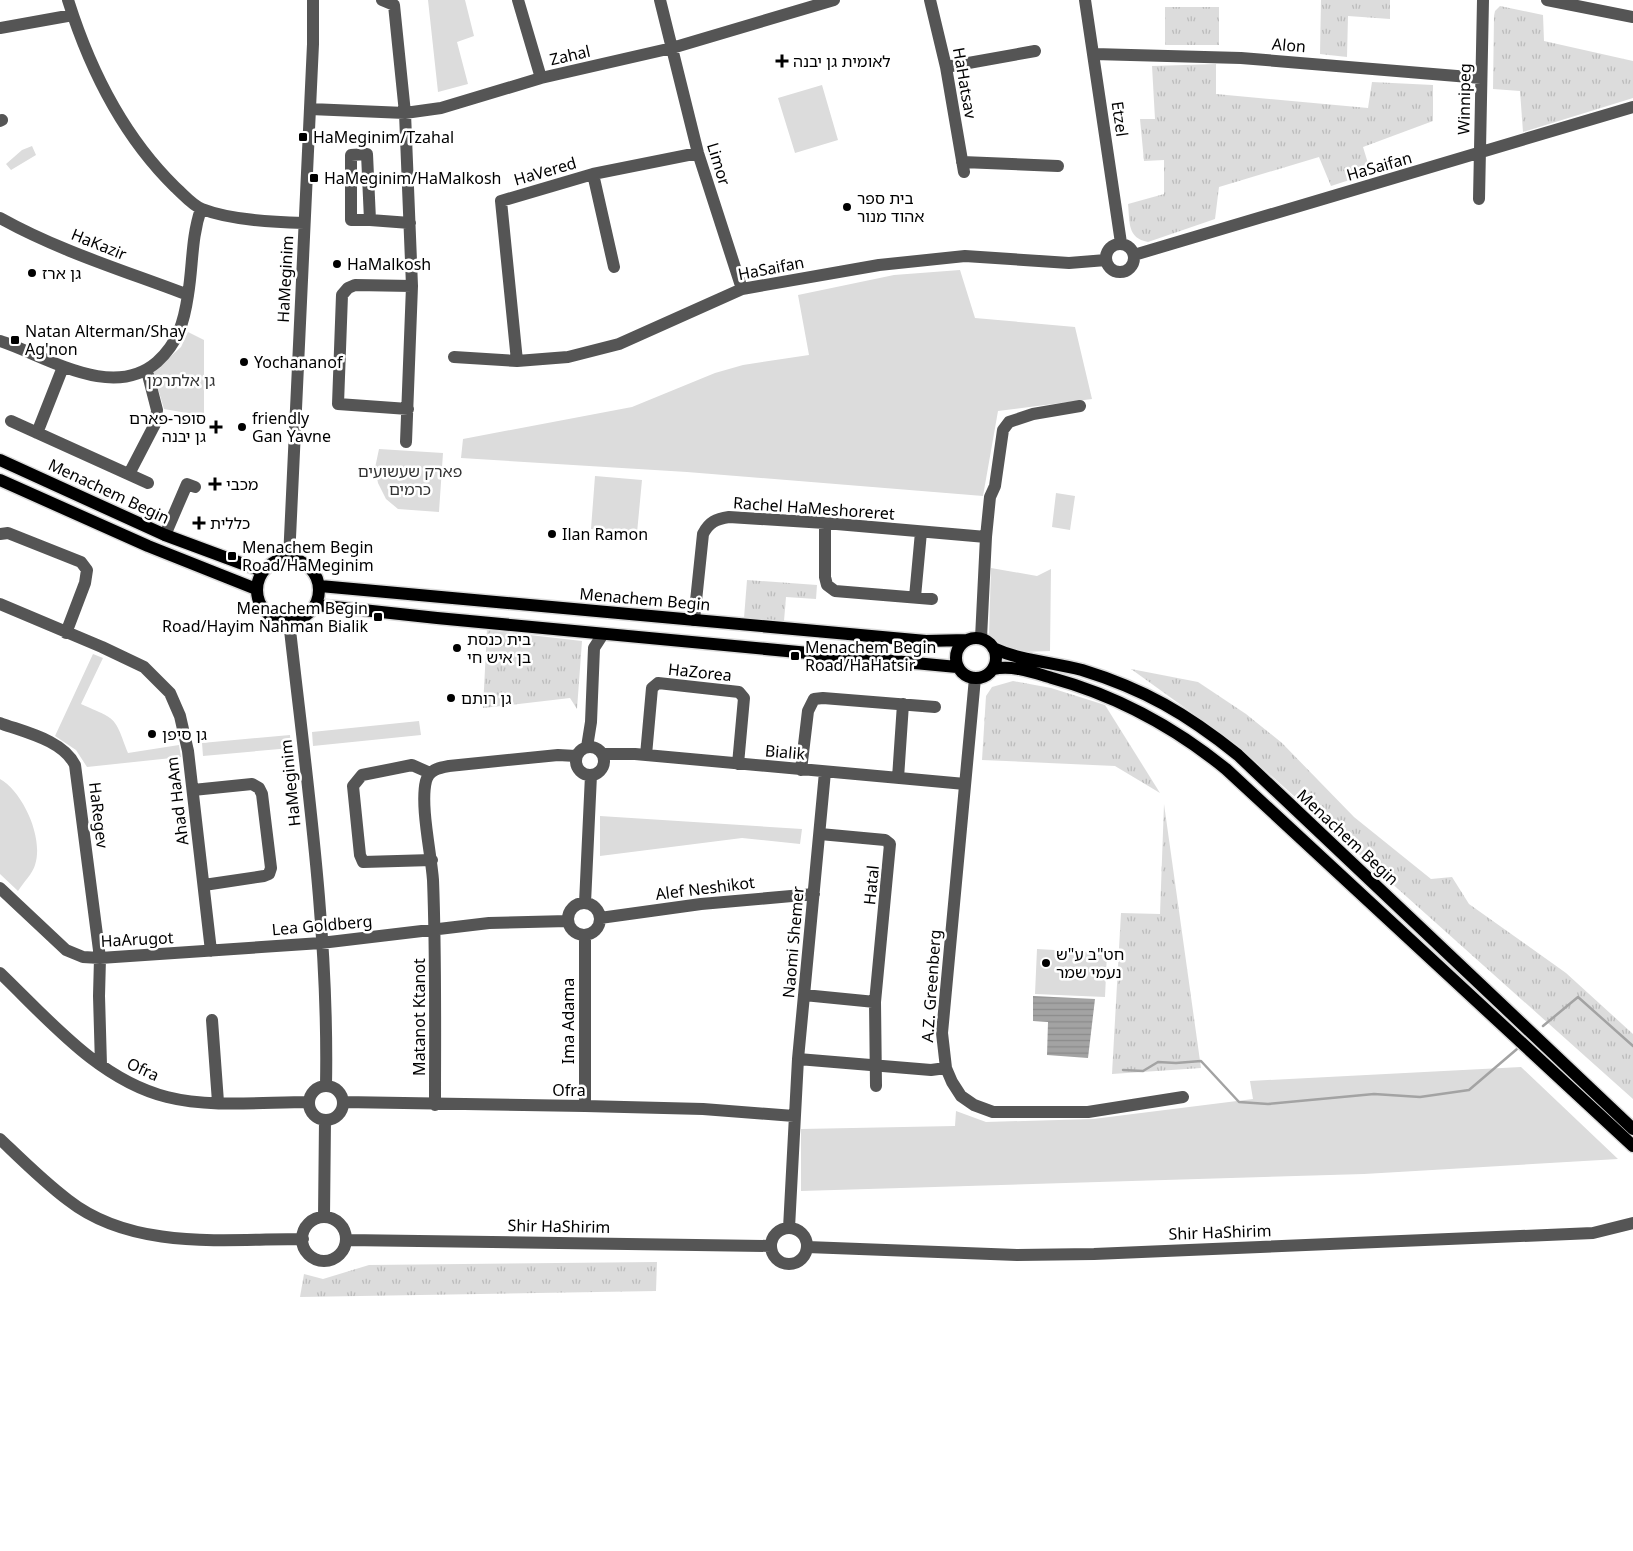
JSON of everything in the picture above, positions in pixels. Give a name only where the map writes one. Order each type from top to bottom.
[{"type":"main road","name":"Menachem Begin","points":[[0,460],[165,535],[262,571]]},
{"type":"main road","name":"Menachem Begin","points":[[0,480],[148,546],[256,589]]},
{"type":"main road","points":[[279,560],[289,560],[302,562],[310,567],[316,575],[320,586],[316,604],[309,613],[300,619],[289,621],[278,619],[266,611],[258,598],[256,589],[262,571],[279,560]]},
{"type":"main road","name":"Menachem Begin","points":[[320,586],[926,641],[967,640]]},
{"type":"main road","points":[[316,604],[584,633],[958,667]]},
{"type":"main road","points":[[981,638],[993,648],[996,659],[993,669],[982,677],[975,678],[968,676],[958,667],[956,660],[957,649],[967,640],[981,638]]},
{"type":"main road","name":"Menachem Begin","points":[[993,648],[1011,656],[1081,670],[1132,686],[1199,724],[1238,755],[1633,1129]]},
{"type":"main road","name":"Menachem Begin","points":[[993,669],[1010,667],[1101,692],[1149,715],[1189,739],[1226,769],[1633,1146]]},
{"type":"street","points":[[68,0],[97,75],[116,114],[167,179],[201,209],[257,220],[304,223]]},
{"type":"street","name":"HaMeginim","points":[[289,560],[310,109],[313,0]]},
{"type":"street","points":[[382,0],[394,5],[405,113],[412,286],[406,442]]},
{"type":"street","points":[[518,0],[541,78]]},
{"type":"street","name":"Limor","points":[[660,0],[698,153],[742,289]]},
{"type":"street","name":"Zahal","points":[[310,109],[405,113],[442,108],[471,101],[541,78],[672,48],[796,5],[834,0]]},
{"type":"street","name":"HaHatsav","points":[[930,0],[946,67],[963,167],[1058,166]]},
{"type":"street","name":"Etzel","points":[[1085,0],[1121,243]]},
{"type":"street","name":"Winnipeg","points":[[1479,199],[1483,0]]},
{"type":"street","points":[[1547,0],[1633,18]]},
{"type":"street","points":[[0,27],[73,15]]},
{"type":"street","points":[[946,67],[1035,51]]},
{"type":"street","name":"Alon","points":[[1094,54],[1241,58],[1481,78]]},
{"type":"street","name":"HaSaifan","points":[[1134,255],[1633,107]]},
{"type":"street","name":"HaVered","points":[[517,361],[501,201],[593,174],[698,153]]},
{"type":"street","points":[[370,220],[367,154],[351,155],[351,220],[410,223]]},
{"type":"street","points":[[593,174],[614,267]]},
{"type":"street","points":[[0,341],[24,349],[63,367],[99,376],[114,378],[131,376],[147,371],[162,357],[178,337],[188,295],[194,228],[201,209]]},
{"type":"street","name":"HaKazir","points":[[0,218],[35,236],[134,276],[188,295]]},
{"type":"street","points":[[1121,243],[1130,248],[1134,255],[1132,266],[1124,272],[1114,271],[1106,260],[1110,247],[1121,243]]},
{"type":"street","name":"HaSaifan","points":[[454,357],[517,361],[568,358],[618,344],[742,289],[879,266],[965,256],[1069,263],[1106,260]]},
{"type":"street","points":[[408,409],[338,404],[338,387],[342,295],[348,288],[355,285],[412,286]]},
{"type":"street","points":[[37,433],[63,367]]},
{"type":"street","points":[[129,474],[156,422],[157,410],[147,371]]},
{"type":"street","points":[[981,638],[990,497],[995,486],[1003,430],[1009,422],[1033,414],[1080,406]]},
{"type":"street","points":[[11,421],[148,482]]},
{"type":"street","points":[[165,535],[187,484],[195,487]]},
{"type":"street","name":"Rachel HaMeshoreret","points":[[694,620],[703,534],[707,525],[716,519],[729,517],[825,523],[986,537]]},
{"type":"street","points":[[825,523],[825,577],[827,585],[834,591],[932,599]]},
{"type":"street","points":[[915,597],[921,532]]},
{"type":"street","points":[[0,534],[8,533],[81,562],[87,570],[85,583],[66,633]]},
{"type":"street","name":"Ahad HaAm","points":[[0,604],[144,667],[170,692],[180,716],[188,751],[211,951]]},
{"type":"street","name":"HaMeginim","points":[[289,621],[318,886],[327,1025],[326,1086]]},
{"type":"street","points":[[584,633],[594,648]]},
{"type":"street","points":[[591,775],[603,768],[595,750],[590,722],[594,648],[602,634]]},
{"type":"street","name":"A.Z. Greenberg","points":[[975,678],[944,1009],[943,1042],[946,1068],[961,1096],[974,1105],[994,1112],[1088,1112],[1183,1097]]},
{"type":"street","name":"HaZorea","points":[[646,756],[652,688],[658,684],[739,692],[744,698],[738,764]]},
{"type":"street","points":[[802,770],[808,712],[814,700],[823,698],[936,707]]},
{"type":"street","points":[[898,778],[903,704]]},
{"type":"street","name":"HaRegev","points":[[0,723],[56,745],[71,755],[75,765],[100,958]]},
{"type":"street","points":[[568,921],[489,923],[435,930],[432,860],[424,792],[430,773],[436,768],[558,755],[576,756],[595,750]]},
{"type":"street","name":"Bialik","points":[[595,750],[965,784]]},
{"type":"street","points":[[576,756],[579,770],[591,775]]},
{"type":"street","points":[[430,773],[412,766],[362,775],[353,786],[360,855],[363,862],[432,860]]},
{"type":"street","name":"Naomi Shemer","points":[[789,1228],[798,1059],[825,772]]},
{"type":"street","points":[[585,903],[591,775]]},
{"type":"street","points":[[193,790],[252,784],[259,788],[262,794],[271,868],[269,874],[264,876],[204,885]]},
{"type":"street","name":"Hatal","points":[[820,834],[885,840],[890,844],[875,1002],[876,1086]]},
{"type":"street","name":"HaArugot","points":[[0,888],[66,950],[83,957],[100,958],[211,951]]},
{"type":"street","name":"Alef Neshikot","points":[[600,918],[701,904],[814,894]]},
{"type":"street","points":[[585,903],[594,906],[600,918],[597,929],[585,936],[574,932],[568,921],[573,907],[585,903]]},
{"type":"street","name":"Lea Goldberg","points":[[211,951],[435,930]]},
{"type":"street","name":"Matanot Ktanot","points":[[435,930],[435,1105]]},
{"type":"street","name":"Ima Adama","points":[[585,936],[585,1106]]},
{"type":"street","points":[[100,958],[98,996],[101,1065]]},
{"type":"street","name":"Ofra","points":[[0,973],[101,1065],[117,1075],[166,1097],[191,1101],[218,1102],[309,1102]]},
{"type":"street","points":[[804,995],[875,1002]]},
{"type":"street","points":[[212,1020],[218,1102]]},
{"type":"street","points":[[798,1059],[931,1070],[946,1068]]},
{"type":"street","points":[[326,1086],[338,1090],[343,1102],[337,1116],[325,1120],[314,1115],[309,1102],[317,1088],[326,1086]]},
{"type":"street","name":"Ofra","points":[[343,1102],[703,1109],[794,1116]]},
{"type":"street","points":[[324,1217],[325,1120]]},
{"type":"street","points":[[0,1140],[69,1202],[118,1226],[143,1235],[192,1238],[303,1239]]},
{"type":"street","points":[[324,1217],[340,1223],[346,1240],[342,1251],[337,1257],[323,1261],[309,1254],[303,1239],[307,1226],[312,1221],[324,1217]]},
{"type":"street","name":"Shir HaShirim","points":[[807,1247],[1016,1255],[1094,1254],[1593,1233],[1633,1223]]},
{"type":"street","points":[[789,1228],[802,1232],[806,1238],[807,1247],[804,1257],[799,1261],[787,1264],[776,1259],[771,1246],[774,1236],[780,1230],[789,1228]]},
{"type":"street","name":"Shir HaShirim","points":[[346,1240],[771,1246]]},
{"type":"green space","points":[[428,0],[465,0],[474,36],[457,42],[468,84],[438,92]]},
{"type":"green space","points":[[1321,0],[1390,0],[1390,19],[1348,16],[1347,57],[1320,54]]},
{"type":"green space","points":[[1500,6],[1543,15],[1544,41],[1633,61],[1633,98],[1523,132],[1520,91],[1493,89],[1494,16],[1495,11]]},
{"type":"green space","points":[[1165,7],[1219,7],[1219,45],[1165,45]]},
{"type":"green space","points":[[1216,64],[1216,94],[1368,108],[1372,82],[1433,85],[1433,121],[1363,147],[1371,173],[1331,186],[1319,157],[1219,187],[1215,219],[1148,242],[1141,240],[1136,237],[1131,228],[1128,204],[1164,194],[1164,160],[1144,161],[1140,119],[1155,119],[1152,66]]},
{"type":"green space","points":[[822,85],[838,140],[795,153],[778,98]]},
{"type":"green space","points":[[32,146],[36,155],[11,170],[6,164],[22,150]]},
{"type":"green space","points":[[960,270],[975,318],[1075,327],[1092,399],[998,411],[983,496],[687,472],[461,458],[463,439],[632,407],[715,373],[743,365],[809,355],[798,295],[894,275]]},
{"type":"green space","name":"גן אלתרמן","points":[[188,332],[204,340],[204,416],[164,409],[153,372],[181,347]]},
{"type":"green space","name":"פארק שעשועים כרמים","points":[[379,449],[443,453],[439,512],[398,509],[386,499],[378,483],[375,468]]},
{"type":"green space","points":[[595,476],[642,480],[637,533],[591,529]]},
{"type":"green space","points":[[1056,493],[1075,496],[1070,530],[1052,527]]},
{"type":"green space","points":[[991,568],[1037,576],[1051,569],[1050,651],[1023,652],[1001,647],[989,635]]},
{"type":"green space","points":[[747,580],[817,585],[816,599],[786,597],[784,621],[744,618]]},
{"type":"green space","points":[[487,630],[582,641],[577,709],[570,698],[483,708]]},
{"type":"green space","points":[[93,654],[103,658],[81,704],[113,720],[128,753],[179,745],[181,757],[87,767],[76,750],[55,736]]},
{"type":"green space","points":[[1131,669],[1198,682],[1246,714],[1282,743],[1354,817],[1431,879],[1452,877],[1469,904],[1566,973],[1633,1034],[1633,1099],[1238,746]]},
{"type":"green space","points":[[1013,681],[1051,688],[1105,705],[1160,793],[1115,766],[982,760],[986,696],[992,687]]},
{"type":"green space","points":[[419,721],[421,735],[313,746],[312,732]]},
{"type":"green space","points":[[290,735],[291,748],[203,756],[202,743]]},
{"type":"green space","points":[[0,779],[8,785],[24,805],[30,817],[37,842],[34,868],[18,891],[0,874]]},
{"type":"green space","points":[[1164,804],[1201,1068],[1112,1074],[1121,913],[1160,914]]},
{"type":"green space","points":[[600,816],[802,829],[800,844],[742,838],[600,856]]},
{"type":"green space","points":[[1037,949],[1107,953],[1105,997],[1035,994]]},
{"type":"green space","points":[[1521,1067],[1618,1159],[1364,1174],[801,1191],[801,1129],[955,1126],[956,1111],[986,1122],[1093,1119],[1253,1099],[1250,1081]]},
{"type":"green space","points":[[657,1262],[656,1291],[300,1297],[304,1274],[323,1279],[369,1265]]},
{"type":"shaded area","points":[[1033,996],[1095,999],[1088,1058],[1047,1055],[1048,1022],[1033,1021]]},
{"type":"waterway","points":[[1543,1026],[1578,997],[1633,1046]]},
{"type":"waterway","points":[[1123,1070],[1143,1071],[1158,1062],[1201,1061],[1239,1102],[1268,1104],[1374,1094],[1420,1097],[1469,1090],[1517,1049]]},
{"type":"place","name":"לאומית גן יבנה","points":[[782,61]]},
{"type":"place","name":"HaMeginim/Tzahal","points":[[303,137]]},
{"type":"place","name":"HaMeginim/HaMalkosh","points":[[314,178]]},
{"type":"place","name":"בית ספר אהוד מנור","points":[[847,207]]},
{"type":"place","name":"HaMalkosh","points":[[337,264]]},
{"type":"place","name":"גן ארז","points":[[32,273]]},
{"type":"place","name":"Natan Alterman/Shay Ag'non","points":[[15,340]]},
{"type":"place","name":"Yochananof","points":[[244,362]]},
{"type":"place","name":"סופר-פארם גן יבנה","points":[[216,427]]},
{"type":"place","name":"friendly Gan Yavne","points":[[242,427]]},
{"type":"place","name":"מכבי","points":[[215,484]]},
{"type":"place","name":"כללית","points":[[199,523]]},
{"type":"place","name":"Ilan Ramon","points":[[552,534]]},
{"type":"place","name":"Menachem Begin Road/HaMeginim","points":[[232,556]]},
{"type":"place","name":"Menachem Begin Road/Hayim Nahman Bialik","points":[[378,617]]},
{"type":"place","name":"בית כנסת בן איש חי","points":[[457,648]]},
{"type":"place","name":"Menachem Begin Road/HaHatsir","points":[[795,656]]},
{"type":"place","name":"גן רותם","points":[[451,698]]},
{"type":"place","name":"גן סיפן","points":[[152,734]]},
{"type":"place","name":"חט\"ב ע\"ש נעמי שמר","points":[[1046,963]]}]
